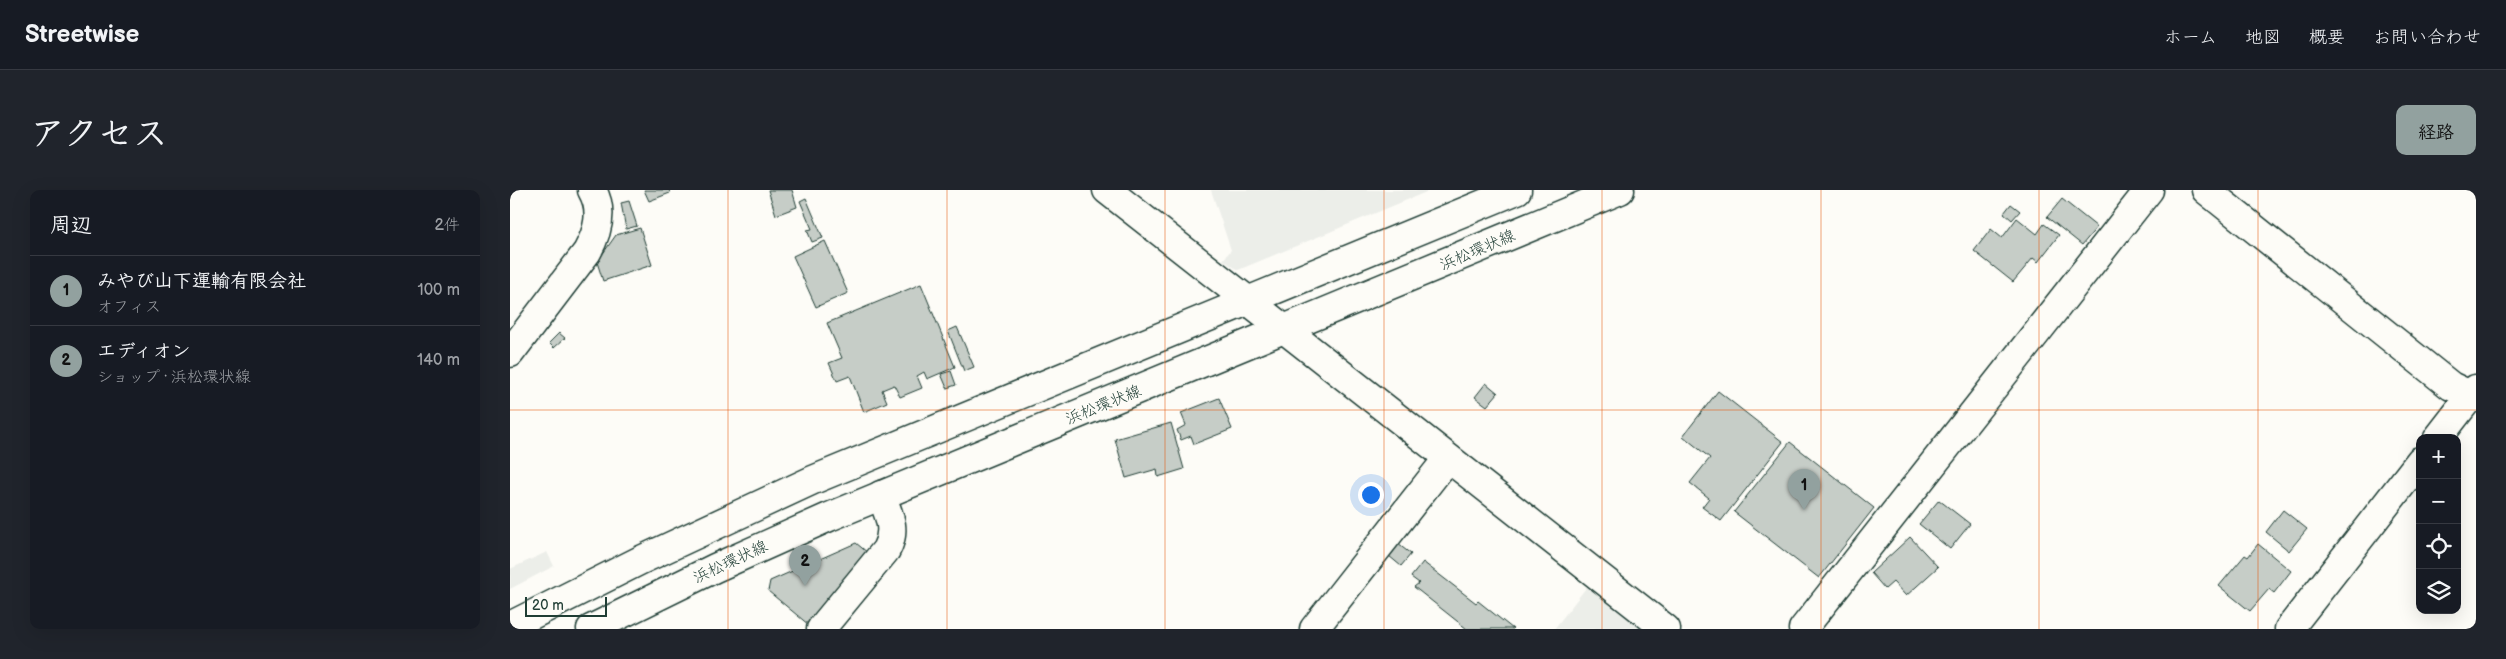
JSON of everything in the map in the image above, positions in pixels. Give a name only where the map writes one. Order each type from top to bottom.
[{"type":"street","points":[[510,353],[587,252],[596,235],[599,216],[596,197],[592,190]]},
{"type":"street","points":[[1108,190],[1666,629]]},
{"type":"street","points":[[510,626],[650,556],[813,480],[1517,190]]},
{"type":"street","name":"浜松環状線","points":[[591,629],[715,568],[881,496],[1620,190]]},
{"type":"street","points":[[1803,629],[2149,190]]},
{"type":"street","points":[[2206,190],[2451,386],[2474,394],[2441,434]]},
{"type":"street","points":[[1314,629],[1448,458]]},
{"type":"street","points":[[2289,629],[2416,466]]},
{"type":"street","points":[[822,629],[886,550],[891,541],[891,520],[881,496]]},
{"type":"shaded area","points":[[1211,190],[1431,190],[1238,270],[1223,260],[1231,250]]},
{"type":"shaded area","points":[[547,552],[554,566],[510,589],[510,569]]},
{"type":"shaded area","points":[[1589,584],[1646,629],[1554,629]]},
{"type":"building","points":[[644,190],[669,190],[670,193],[649,201]]},
{"type":"building","points":[[768,190],[792,190],[797,207],[776,215]]},
{"type":"building","points":[[806,198],[823,238],[812,242],[807,230],[812,229],[800,201]]},
{"type":"building","points":[[2062,199],[2097,227],[2082,245],[2047,217]]},
{"type":"building","points":[[629,201],[637,226],[626,229],[621,203]]},
{"type":"building","points":[[2011,204],[2020,211],[2012,220],[2004,213]]},
{"type":"building","points":[[2017,218],[2037,234],[2044,224],[2059,235],[2038,262],[2033,258],[2013,282],[1974,251],[1991,229],[2002,238]]},
{"type":"building","points":[[640,228],[652,265],[603,281],[597,262],[616,235]]},
{"type":"building","points":[[825,241],[848,293],[816,307],[793,256]]},
{"type":"building","points":[[921,284],[955,367],[927,379],[924,372],[917,376],[922,388],[900,397],[894,385],[882,390],[887,402],[864,412],[850,376],[837,381],[829,363],[842,358],[827,323]]},
{"type":"building","points":[[957,327],[974,367],[964,371],[948,331]]},
{"type":"building","points":[[559,333],[565,338],[554,348],[549,343]]},
{"type":"building","points":[[951,371],[956,385],[947,388],[941,374]]},
{"type":"building","points":[[1486,383],[1498,393],[1487,406],[1475,397]]},
{"type":"building","points":[[1718,391],[1783,442],[1721,521],[1702,507],[1709,498],[1690,483],[1710,458],[1683,436]]},
{"type":"building","points":[[1219,398],[1232,429],[1194,444],[1191,436],[1181,440],[1177,430],[1186,425],[1181,413]]},
{"type":"building","points":[[1171,423],[1184,469],[1158,477],[1157,469],[1126,478],[1115,439]]},
{"type":"building","points":[[1790,442],[1874,508],[1819,578],[1734,512]]},
{"type":"building","points":[[1939,500],[1970,524],[1950,549],[1919,524]]},
{"type":"building","points":[[2283,510],[2307,529],[2289,551],[2266,532]]},
{"type":"building","points":[[1910,537],[1938,567],[1906,596],[1893,582],[1885,589],[1871,573]]},
{"type":"building","points":[[856,543],[868,553],[809,625],[768,591],[770,581]]},
{"type":"building","points":[[1398,544],[1411,554],[1401,566],[1389,556]]},
{"type":"building","points":[[2258,544],[2291,571],[2274,593],[2269,589],[2250,611],[2219,586],[2245,555],[2248,557]]},
{"type":"building","points":[[1423,562],[1476,603],[1478,601],[1513,629],[1467,629],[1414,587],[1419,583],[1411,577]]},
{"type":"place","name":"みやび山下運輸有限会社","points":[[1804,510]]},
{"type":"place","name":"エディオン","points":[[805,586]]}]
